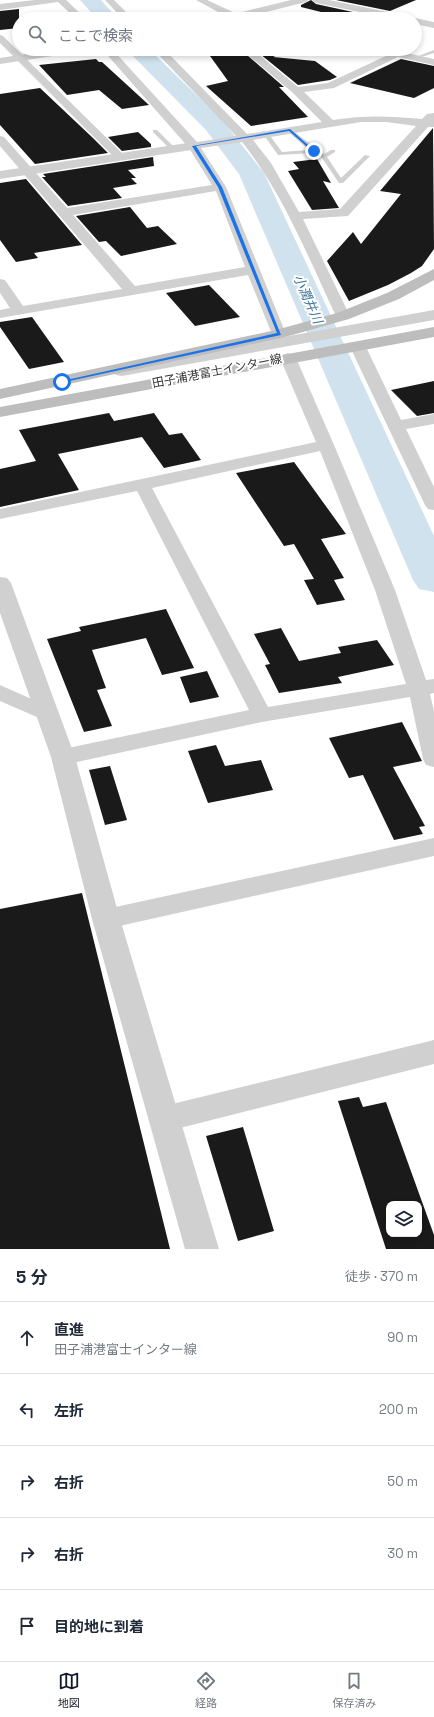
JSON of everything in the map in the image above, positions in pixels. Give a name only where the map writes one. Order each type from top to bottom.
[{"type":"main road","name":"田子浦港富士インター線","points":[[0,394],[62,382],[279,334],[343,316],[393,296],[434,274]]},
{"type":"main road","name":"田子浦港富士インター線","points":[[0,412],[434,332]]},
{"type":"street","points":[[0,7],[57,0]]},
{"type":"street","points":[[61,0],[74,12]]},
{"type":"street","points":[[109,0],[121,12]]},
{"type":"street","points":[[200,0],[223,12]]},
{"type":"street","points":[[257,12],[303,0]]},
{"type":"street","points":[[316,0],[373,12]]},
{"type":"street","points":[[422,22],[434,24]]},
{"type":"street","points":[[0,38],[12,50]]},
{"type":"street","points":[[0,61],[33,56]]},
{"type":"street","points":[[113,56],[194,146],[220,187],[279,334]]},
{"type":"street","points":[[165,56],[245,138],[265,163],[295,216],[343,316]]},
{"type":"street","points":[[255,56],[296,90],[329,123]]},
{"type":"street","points":[[296,90],[330,86],[393,56]]},
{"type":"street","points":[[406,56],[434,62]]},
{"type":"street","points":[[20,58],[120,157]]},
{"type":"street","points":[[295,216],[344,213],[429,124],[434,113]]},
{"type":"street","points":[[0,175],[245,138],[329,123],[386,119],[429,124]]},
{"type":"street","points":[[0,139],[132,290]]},
{"type":"street","points":[[65,212],[220,187]]},
{"type":"street","points":[[0,314],[254,270]]},
{"type":"street","points":[[0,283],[19,310]]},
{"type":"street","points":[[62,382],[434,315]]},
{"type":"street","points":[[358,347],[434,505]]},
{"type":"street","points":[[288,358],[326,445],[426,687],[434,759]]},
{"type":"street","points":[[397,426],[434,419]]},
{"type":"street","points":[[0,514],[142,486],[326,445]]},
{"type":"street","points":[[142,486],[262,715]]},
{"type":"street","points":[[0,582],[46,714],[63,757],[106,919],[202,1249]]},
{"type":"street","points":[[63,757],[262,715],[426,687]]},
{"type":"street","points":[[0,692],[46,714]]},
{"type":"street","points":[[106,919],[434,847]]},
{"type":"street","points":[[164,1119],[434,1052]]},
{"type":"lane","points":[[422,55],[434,51]]},
{"type":"lane","points":[[415,58],[420,56]]},
{"type":"lane","points":[[290,130],[314,151],[324,157],[341,182],[367,156]]},
{"type":"lane","points":[[155,131],[173,149]]},
{"type":"lane","points":[[269,138],[280,154],[314,151]]},
{"type":"lane","points":[[324,157],[333,151]]},
{"type":"building","points":[[311,0],[316,4],[353,12],[321,12],[301,7],[301,5]]},
{"type":"building","points":[[336,0],[416,0],[390,11]]},
{"type":"building","points":[[19,9],[19,12],[12,12],[12,29],[0,30],[0,11]]},
{"type":"building","points":[[210,56],[248,56],[284,87],[279,87],[308,117],[251,126],[206,86],[228,81]]},
{"type":"building","points":[[263,56],[275,56],[273,57],[315,61],[337,77],[330,80],[298,85]]},
{"type":"building","points":[[96,59],[99,62],[102,62],[149,105],[122,109],[99,90],[67,95],[39,65]]},
{"type":"building","points":[[401,59],[434,66],[434,88],[414,98],[350,83]]},
{"type":"building","points":[[40,88],[108,153],[35,164],[0,125],[0,94]]},
{"type":"building","points":[[433,128],[434,249],[422,266],[411,273],[388,285],[349,301],[327,261],[353,232],[361,244],[401,194],[380,191]]},
{"type":"building","points":[[138,132],[151,144],[151,147],[122,151],[108,137]]},
{"type":"building","points":[[153,157],[154,166],[128,170],[136,178],[131,178],[137,184],[113,188],[122,198],[68,206],[42,177],[46,177],[43,174]]},
{"type":"building","points":[[317,159],[331,183],[323,181],[339,208],[312,210],[288,171],[299,169],[293,162]]},
{"type":"building","points":[[26,179],[82,245],[34,253],[38,258],[16,262],[0,240],[0,183]]},
{"type":"building","points":[[130,207],[147,228],[158,226],[177,244],[121,256],[106,241],[99,242],[76,216]]},
{"type":"building","points":[[209,285],[240,317],[195,326],[166,293]]},
{"type":"building","points":[[32,317],[64,362],[29,369],[0,327],[0,322]]},
{"type":"building","points":[[434,381],[434,413],[417,416],[391,390]]},
{"type":"building","points":[[109,413],[114,421],[154,413],[169,435],[182,433],[201,460],[164,468],[142,437],[58,454],[79,490],[0,507],[0,469],[36,461],[19,430]]},
{"type":"building","points":[[294,462],[346,534],[321,539],[344,578],[334,580],[345,600],[317,605],[304,580],[314,579],[294,544],[284,546],[236,473]]},
{"type":"building","points":[[166,609],[194,668],[162,675],[146,638],[92,650],[106,688],[97,690],[112,726],[84,732],[47,639],[81,631],[79,627]]},
{"type":"building","points":[[281,628],[299,661],[341,653],[338,647],[377,640],[394,665],[338,677],[342,683],[279,693],[265,665],[270,664],[254,634]]},
{"type":"building","points":[[207,671],[219,697],[190,703],[180,677]]},
{"type":"building","points":[[402,722],[422,761],[393,767],[425,826],[419,827],[423,834],[394,840],[363,775],[349,778],[329,738]]},
{"type":"building","points":[[216,745],[225,766],[261,760],[273,790],[208,803],[188,751]]},
{"type":"building","points":[[110,766],[127,820],[105,825],[89,770]]},
{"type":"building","points":[[82,893],[170,1249],[0,1249],[0,909]]},
{"type":"building","points":[[359,1097],[363,1107],[386,1102],[422,1201],[386,1201],[386,1237],[422,1237],[422,1202],[434,1235],[434,1249],[386,1249],[338,1101]]},
{"type":"building","points":[[243,1127],[274,1231],[238,1241],[206,1136]]},
{"type":"waterway","name":"小潤井川","points":[[90,0],[101,12]]},
{"type":"waterway","name":"小潤井川","points":[[144,56],[214,125],[251,173],[434,580]]},
{"type":"route","points":[[62,382],[279,334],[220,187],[194,146],[290,130],[314,151]]}]
